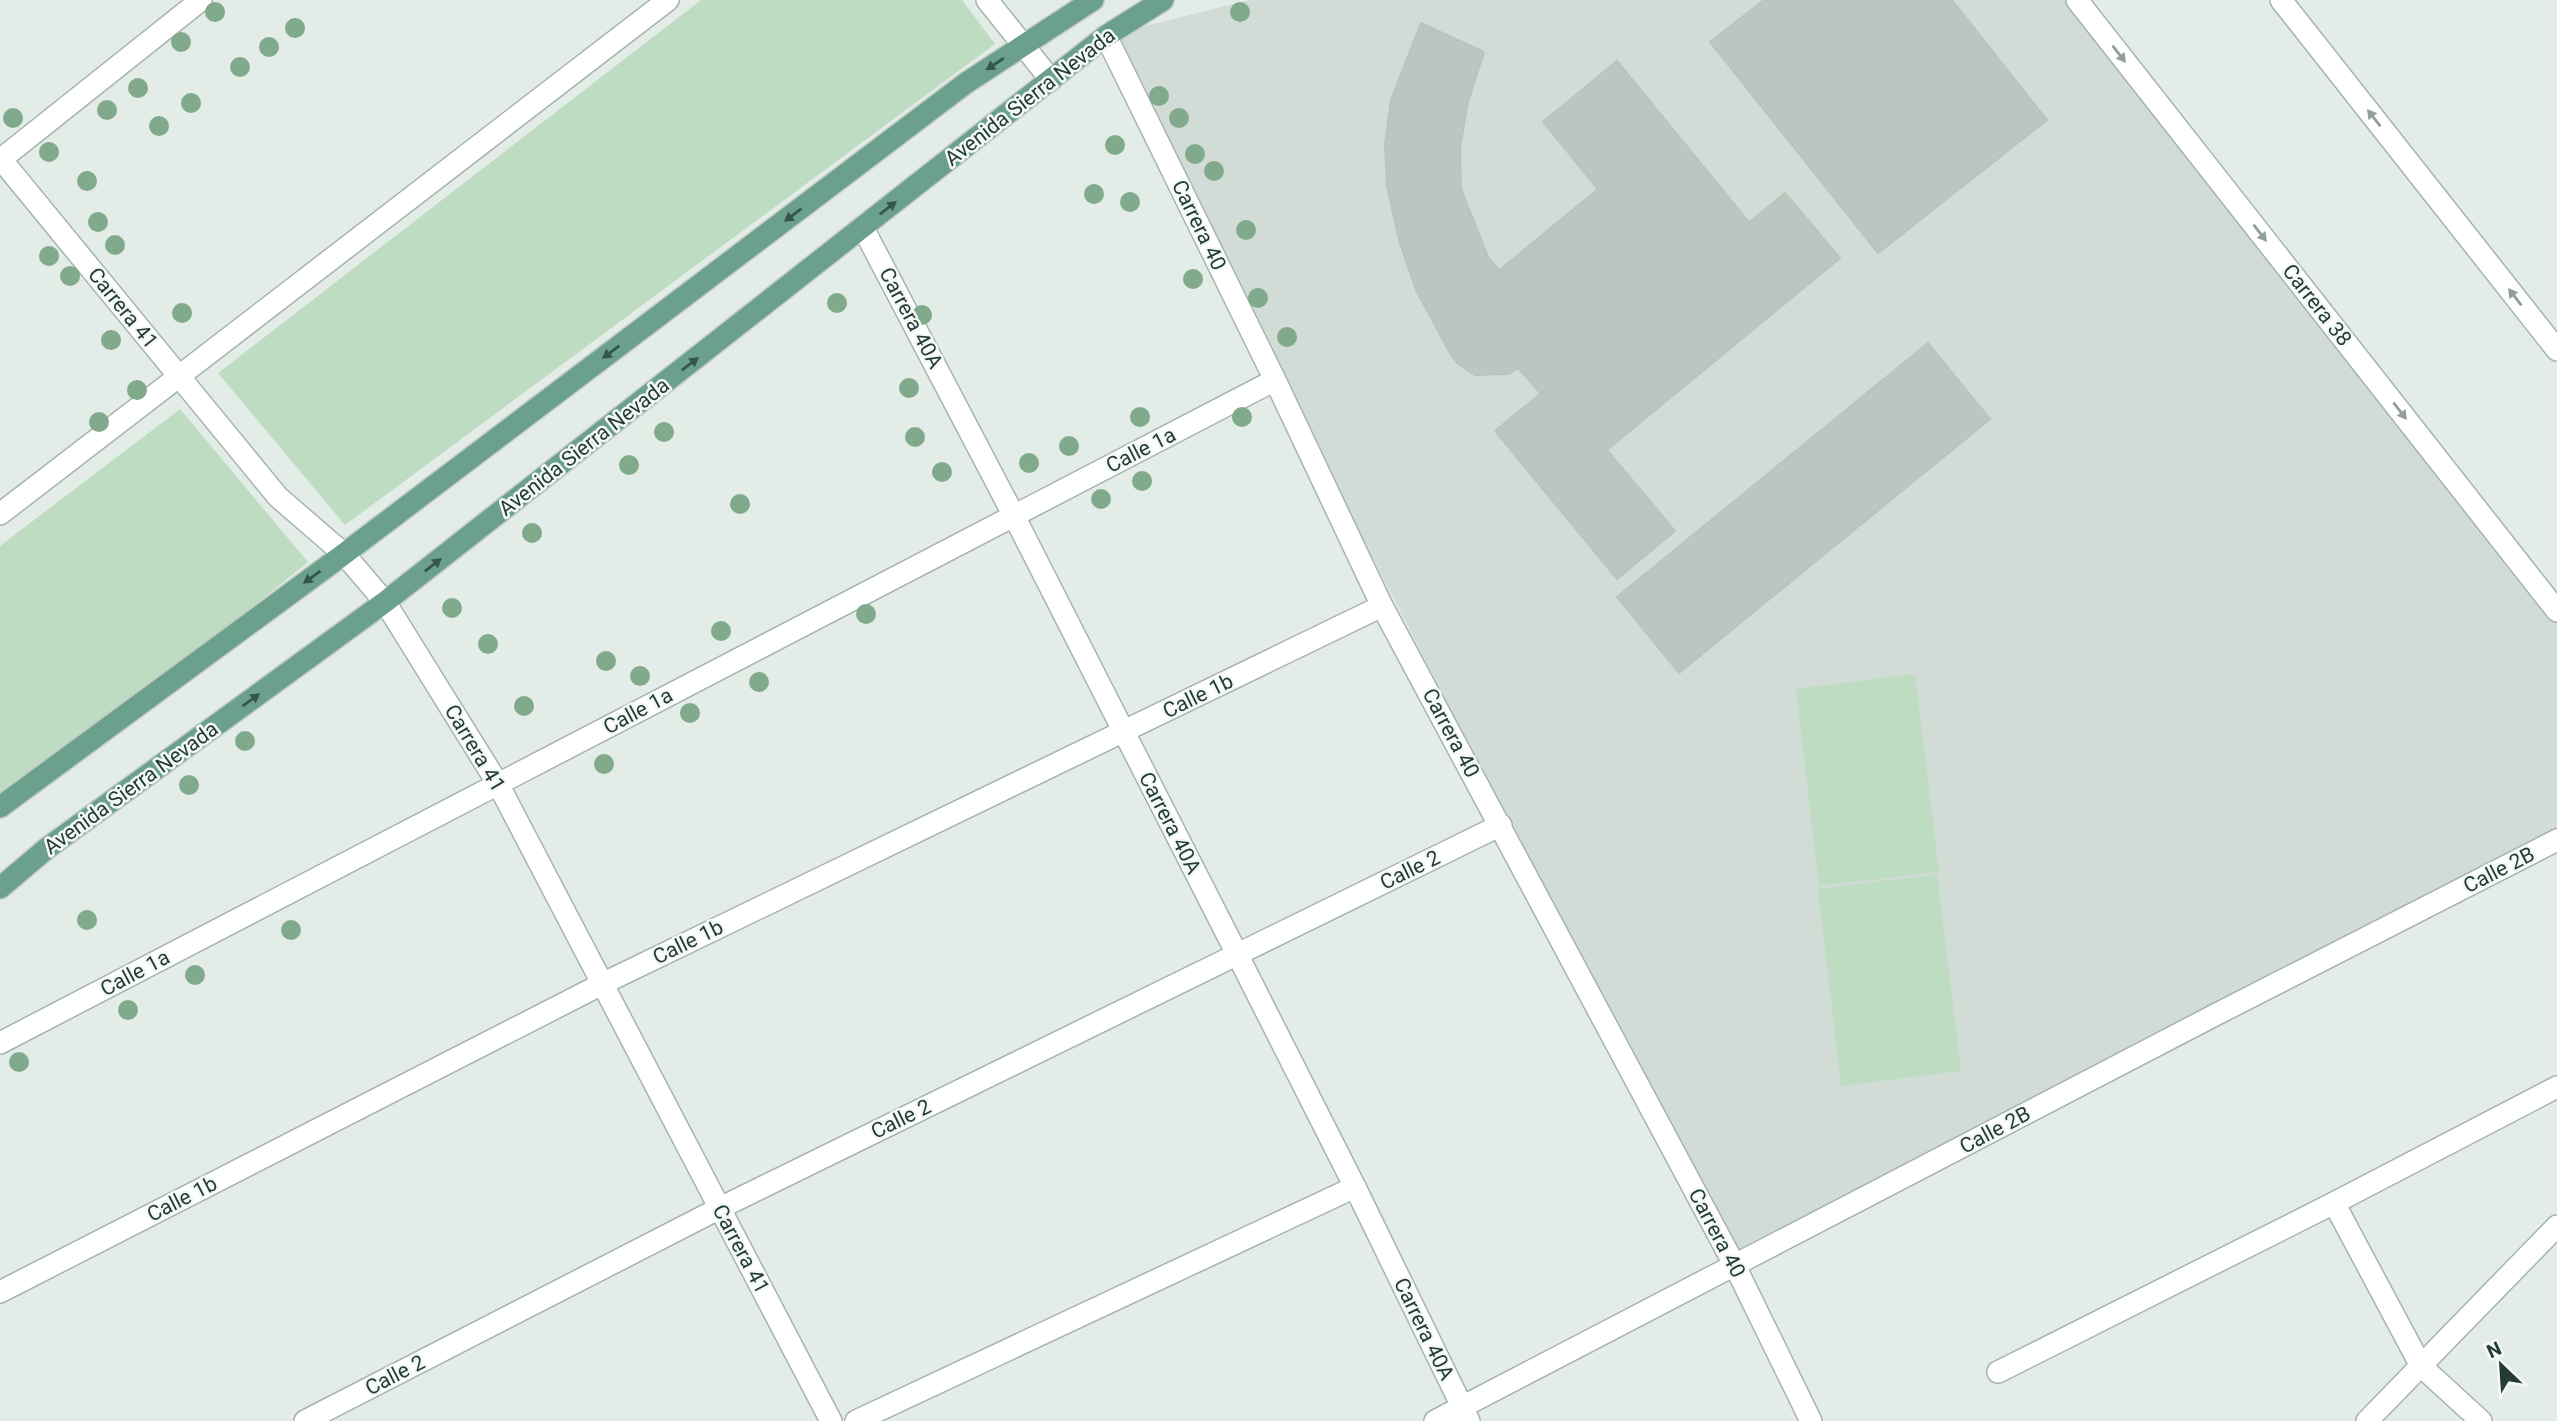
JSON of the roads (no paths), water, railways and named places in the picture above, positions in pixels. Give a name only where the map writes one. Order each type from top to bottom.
[{"type":"main road","name":"Avenida Sierra Nevada","points":[[0,807],[344,554],[966,83],[1093,0]]},
{"type":"main road","name":"Avenida Sierra Nevada","points":[[0,888],[46,849],[385,602],[1107,36],[1163,0]]},
{"type":"street","points":[[0,159],[201,0]]},
{"type":"street","points":[[0,514],[668,0]]},
{"type":"street","points":[[987,0],[1051,80]]},
{"type":"street","name":"Carrera 38","points":[[2077,0],[2557,611]]},
{"type":"street","points":[[2281,0],[2557,350]]},
{"type":"street","name":"Carrera 40","points":[[1107,36],[1382,606],[1735,1266],[1811,1421]]},
{"type":"street","name":"Carrera 41","points":[[0,159],[278,496],[344,554],[385,602],[498,784],[831,1421]]},
{"type":"street","name":"Carrera 40A","points":[[863,228],[1014,516],[1237,954],[1355,1187],[1465,1414]]},
{"type":"street","name":"Calle 1a","points":[[0,1043],[1275,380]]},
{"type":"street","name":"Calle 1b","points":[[0,1292],[602,984],[1382,606]]},
{"type":"street","name":"Calle 2","points":[[304,1421],[720,1209],[1500,825]]},
{"type":"street","name":"Calle 2B","points":[[1435,1421],[1465,1414],[1735,1266],[2557,840]]},
{"type":"street","points":[[1998,1372],[2557,1087]]},
{"type":"street","points":[[856,1421],[1355,1187]]},
{"type":"street","points":[[2334,1203],[2421,1366],[2481,1421]]},
{"type":"street","points":[[2367,1421],[2557,1226]]}]
